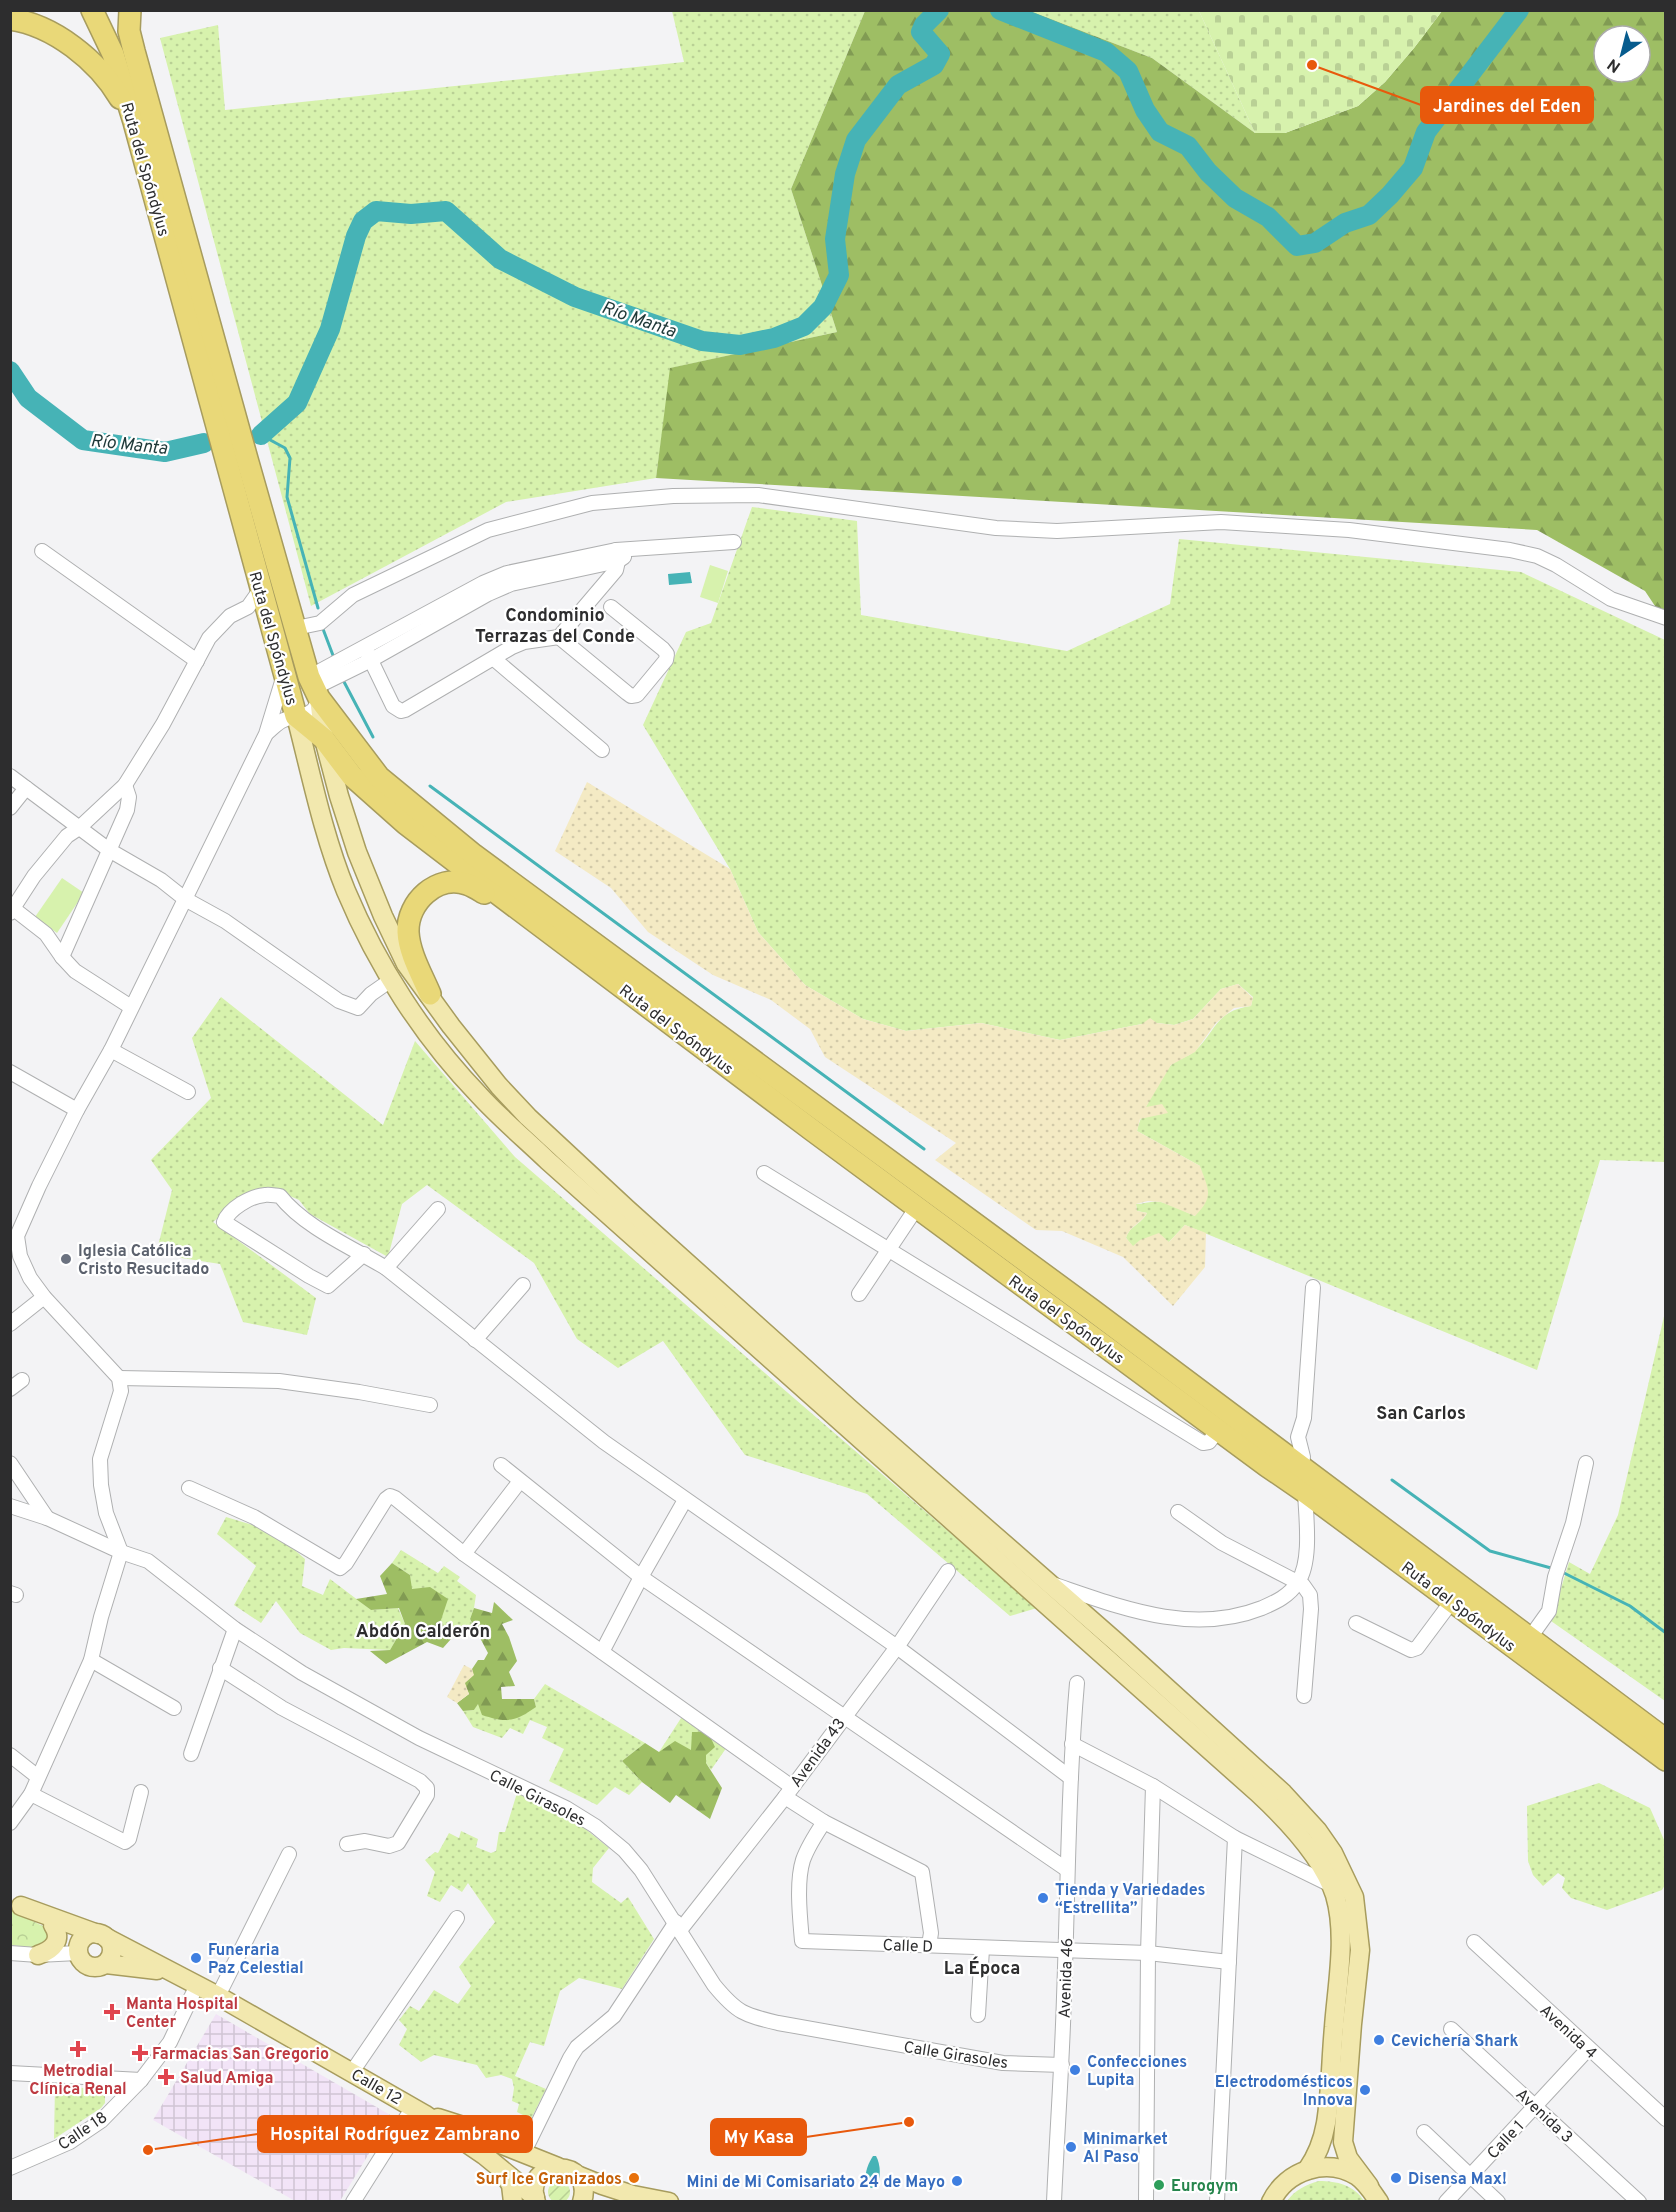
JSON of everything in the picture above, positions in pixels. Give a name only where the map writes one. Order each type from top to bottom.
[{"type":"highway","name":"Ruta del Spóndylus","points":[[92,10],[113,54],[134,122],[296,716],[324,739],[352,776],[378,800],[457,863],[715,1058],[1665,1760]]},
{"type":"highway","name":"Ruta del Spóndylus","points":[[130,10],[129,31],[134,51],[247,459],[314,688],[379,777],[441,828],[805,1100],[1101,1317],[1665,1740]]},
{"type":"highway","points":[[10,19],[44,30],[71,46],[95,66],[113,87],[134,122]]},
{"type":"highway","points":[[430,994],[408,931],[413,911],[429,889],[447,882],[466,884],[527,915]]},
{"type":"main road","points":[[314,688],[339,796],[369,884],[406,964],[477,1060],[528,1117],[850,1409],[1048,1582],[1283,1793],[1317,1830],[1333,1853],[1354,1898],[1360,1950],[1343,2142],[1348,2158],[1374,2194]]},
{"type":"main road","points":[[296,716],[326,830],[345,890],[391,980],[445,1056],[479,1096],[575,1185],[1281,1814],[1304,1841],[1331,1885],[1340,1917],[1326,2124],[1315,2158],[1307,2169]]},
{"type":"main road","name":"Calle 12","points":[[16,1903],[53,1925],[79,1949]]},
{"type":"main road","name":"Calle 12","points":[[16,1903],[101,1935],[218,1996],[420,2111],[502,2170],[533,2200]]},
{"type":"main road","points":[[38,1955],[49,1950],[56,1943],[57,1934],[53,1925]]},
{"type":"main road","points":[[88,1935],[101,1935],[109,1940],[112,1950],[110,1960],[101,1967],[91,1967],[82,1961],[79,1949],[88,1935]]},
{"type":"main road","name":"Calle 12","points":[[106,1964],[168,1971]]},
{"type":"main road","name":"Calle 12","points":[[420,2111],[463,2126],[485,2138],[565,2168],[577,2175]]},
{"type":"main road","points":[[533,2200],[539,2177],[551,2168],[558,2167]]},
{"type":"main road","points":[[1270,2199],[1289,2179],[1307,2169],[1323,2167],[1340,2169],[1356,2176],[1374,2194]]},
{"type":"main road","points":[[502,2170],[511,2185],[513,2202]]},
{"type":"main road","points":[[577,2175],[583,2188],[582,2202]]},
{"type":"main road","points":[[577,2175],[602,2186],[669,2202]]},
{"type":"street","points":[[296,628],[320,622],[353,595],[488,530],[592,503],[673,496],[758,495],[996,528],[1057,531],[1221,522],[1349,530],[1510,550],[1538,556],[1611,599],[1665,618]]},
{"type":"street","points":[[266,734],[281,720],[311,713],[316,707],[314,688],[337,670],[465,600],[483,584],[617,555],[639,547],[734,542]]},
{"type":"street","points":[[42,550],[197,661]]},
{"type":"street","points":[[368,654],[393,706],[401,711],[524,642],[559,637],[616,570],[617,555]]},
{"type":"street","points":[[131,1007],[75,971],[46,934],[11,909],[66,836],[80,828],[125,785],[163,724],[209,638],[230,616],[248,607],[260,590]]},
{"type":"street","points":[[559,637],[631,696],[637,694],[666,660],[667,654],[611,607]]},
{"type":"street","points":[[494,659],[602,750]]},
{"type":"street","points":[[10,1823],[31,1794],[91,1660],[101,1617],[122,1552],[106,1514],[101,1485],[100,1459],[121,1391],[119,1378],[44,1298],[30,1278],[14,1236],[77,1110],[111,1050],[266,734],[285,675]]},
{"type":"street","points":[[10,776],[109,850],[161,880],[185,899],[225,921],[346,1005],[358,1008],[370,994],[391,980]]},
{"type":"street","points":[[62,957],[129,803],[125,785]]},
{"type":"street","points":[[10,808],[26,788]]},
{"type":"street","points":[[111,1050],[188,1092]]},
{"type":"street","points":[[11,1074],[77,1110]]},
{"type":"street","points":[[764,1173],[1203,1443],[1209,1442],[1218,1430]]},
{"type":"street","points":[[364,1254],[328,1286],[224,1222],[227,1215],[248,1201],[264,1194],[280,1196],[289,1208],[318,1228],[364,1254],[386,1268],[604,1442],[897,1647],[1071,1779]]},
{"type":"street","points":[[859,1294],[917,1207]]},
{"type":"street","points":[[386,1268],[438,1209]]},
{"type":"street","points":[[475,1340],[523,1285]]},
{"type":"street","points":[[1301,1469],[1303,1457],[1298,1437],[1304,1419],[1313,1287]]},
{"type":"street","points":[[10,1324],[44,1298]]},
{"type":"street","points":[[119,1378],[279,1381],[430,1405]]},
{"type":"street","points":[[10,1389],[22,1380]]},
{"type":"street","points":[[10,1463],[47,1518]]},
{"type":"street","points":[[1529,1639],[1549,1611],[1555,1577],[1573,1523],[1586,1463]]},
{"type":"street","points":[[501,1465],[641,1577],[1066,1869]]},
{"type":"street","points":[[464,1554],[520,1481]]},
{"type":"street","points":[[189,1488],[254,1517],[340,1569],[386,1499],[390,1496],[395,1497],[464,1554],[602,1652],[788,1792],[824,1822],[922,1872],[931,1933],[929,1945]]},
{"type":"street","points":[[1048,1582],[1121,1608],[1158,1617],[1204,1620],[1251,1612],[1284,1598],[1299,1581],[1306,1546],[1305,1492]]},
{"type":"street","points":[[602,1652],[685,1500]]},
{"type":"street","name":"Calle Girasoles","points":[[10,1506],[47,1518],[122,1552],[148,1561],[235,1629],[302,1673],[419,1738],[566,1808],[594,1826],[624,1850],[641,1870],[714,1985],[727,2001],[747,2015],[778,2023],[1003,2063],[1062,2065]]},
{"type":"street","points":[[1178,1512],[1222,1543],[1275,1572],[1299,1581],[1310,1595],[1311,1609],[1304,1696]]},
{"type":"street","name":"Avenida 43","points":[[523,2154],[570,2058],[578,2047],[614,2016],[678,1926],[788,1792],[897,1647],[948,1571]]},
{"type":"street","points":[[1356,1623],[1411,1650],[1417,1648],[1452,1601]]},
{"type":"street","points":[[191,1754],[235,1629]]},
{"type":"street","points":[[91,1660],[174,1708]]},
{"type":"street","points":[[220,1668],[275,1704],[420,1781],[427,1788],[427,1795],[398,1843],[389,1846],[365,1841],[347,1844]]},
{"type":"street","name":"Avenida 46","points":[[1054,2202],[1062,2065],[1066,1869],[1077,1683]]},
{"type":"street","points":[[1072,1743],[1153,1786],[1235,1838],[1331,1885]]},
{"type":"street","points":[[10,1755],[38,1777]]},
{"type":"street","points":[[1146,2202],[1148,1953],[1153,1786]]},
{"type":"street","points":[[31,1794],[125,1842],[129,1839],[141,1792]]},
{"type":"street","name":"Calle D","points":[[824,1822],[810,1844],[803,1861],[799,1915],[802,1941],[1148,1953],[1229,1962]]},
{"type":"street","points":[[1218,2202],[1235,1838]]},
{"type":"street","points":[[218,1996],[289,1854]]},
{"type":"street","points":[[352,2072],[457,1918]]},
{"type":"street","name":"Avenida 4","points":[[1474,1942],[1665,2119]]},
{"type":"street","points":[[10,1953],[38,1955],[79,1949]]},
{"type":"street","points":[[978,2015],[982,1949]]},
{"type":"street","name":"Calle 18","points":[[10,2168],[70,2142],[101,2121],[141,2080],[170,2042],[197,1985]]},
{"type":"street","name":"Avenida 3","points":[[1451,2029],[1639,2202]]},
{"type":"street","name":"Calle 1","points":[[1446,2202],[1588,2049]]},
{"type":"street","points":[[10,2073],[141,2080]]},
{"type":"street","points":[[353,2202],[420,2111]]},
{"type":"street","points":[[1424,2132],[1498,2202]]},
{"type":"shaded area","points":[[216,2014],[392,2116],[340,2201],[295,2201],[153,2120]]},
{"type":"green space","points":[[672,11],[865,11],[791,189],[837,332],[671,368],[656,478],[506,502],[311,606],[160,38],[218,25],[225,110],[684,62]]},
{"type":"green space","points":[[865,11],[1030,11],[1152,58],[1255,133],[1285,133],[1358,106],[1385,82],[1442,11],[1665,11],[1665,621],[1645,591],[1537,530],[656,478],[670,368],[837,332],[791,189]]},
{"type":"green space","points":[[1030,11],[1199,11],[1255,133],[1152,58]]},
{"type":"green space","points":[[1199,11],[1442,11],[1385,82],[1358,106],[1285,133],[1255,133]]},
{"type":"green space","points":[[752,507],[857,521],[861,615],[1067,651],[1170,604],[1179,539],[1521,572],[1665,640],[1665,1162],[1600,1160],[1537,1370],[1185,1225],[1168,1243],[1133,1247],[1126,1238],[1147,1213],[1137,1211],[1136,1204],[1161,1202],[1195,1216],[1200,1166],[1137,1131],[1151,1096],[1171,1065],[1195,1051],[1223,1017],[1230,1012],[1251,1006],[1253,997],[1238,984],[1221,989],[1193,1019],[1174,1025],[1142,1024],[1060,1040],[981,1023],[906,1031],[863,1019],[805,985],[758,932],[730,869],[643,725],[686,632],[711,623]]},
{"type":"green space","points":[[710,565],[728,571],[718,603],[700,597]]},
{"type":"green space","points":[[62,878],[84,893],[57,933],[35,917]]},
{"type":"green space","points":[[221,997],[383,1125],[415,1041],[515,1157],[1037,1608],[1010,1616],[867,1494],[745,1455],[663,1341],[618,1368],[577,1339],[534,1263],[427,1185],[402,1204],[388,1257],[310,1214],[299,1200],[276,1190],[250,1191],[213,1222],[316,1298],[307,1335],[243,1322],[220,1264],[156,1254],[172,1190],[151,1160],[211,1098],[192,1038]]},
{"type":"green space","points":[[1665,1312],[1665,1701],[1551,1621],[1569,1562],[1590,1574],[1618,1515]]},
{"type":"green space","points":[[226,1517],[273,1531],[305,1559],[302,1586],[323,1595],[330,1579],[371,1610],[398,1608],[405,1624],[390,1650],[344,1648],[331,1650],[300,1633],[276,1601],[261,1623],[234,1605],[256,1566],[217,1534]]},
{"type":"green space","points":[[401,1550],[438,1573],[444,1566],[460,1577],[457,1581],[476,1595],[470,1619],[473,1625],[451,1639],[441,1620],[411,1589],[410,1575],[392,1563]]},
{"type":"green space","points":[[392,1563],[410,1575],[412,1589],[430,1587],[448,1599],[441,1620],[451,1639],[443,1648],[427,1642],[386,1664],[370,1651],[390,1650],[405,1624],[399,1608],[371,1610],[356,1599],[387,1594],[380,1576]]},
{"type":"green space","points":[[494,1602],[513,1620],[502,1624],[517,1661],[509,1672],[515,1686],[501,1687],[502,1699],[534,1699],[536,1707],[510,1720],[482,1715],[478,1704],[474,1710],[463,1711],[457,1703],[469,1694],[464,1683],[473,1675],[472,1669],[478,1660],[484,1660],[488,1653],[470,1619],[474,1608],[492,1613]]},
{"type":"green space","points":[[545,1684],[645,1743],[622,1761],[642,1782],[629,1795],[615,1787],[597,1805],[549,1781],[564,1749],[542,1738],[547,1727],[530,1720],[523,1734],[510,1728],[502,1738],[473,1727],[463,1711],[474,1710],[478,1703],[536,1707],[534,1699]]},
{"type":"green space","points":[[685,1712],[729,1744],[711,1770],[706,1763],[706,1755],[691,1750],[659,1752]]},
{"type":"green space","points":[[692,1732],[708,1732],[715,1747],[706,1755],[706,1763],[722,1788],[710,1819],[676,1795],[670,1803],[642,1782],[622,1761],[645,1743],[659,1752],[675,1741],[691,1750]]},
{"type":"green space","points":[[1599,1783],[1650,1808],[1665,1842],[1665,1885],[1662,1890],[1607,1910],[1571,1898],[1562,1888],[1565,1878],[1558,1873],[1543,1886],[1533,1875],[1528,1861],[1527,1806]]},
{"type":"green space","points":[[517,1793],[583,1827],[609,1848],[593,1868],[592,1882],[621,1903],[628,1897],[654,1939],[622,1989],[579,1978],[560,1991],[544,2046],[530,2042],[515,2076],[546,2089],[531,2119],[517,2112],[519,2104],[512,2101],[514,2088],[512,2079],[501,2075],[486,2078],[477,2065],[434,2055],[421,2062],[399,2045],[407,2029],[399,2020],[410,2006],[419,2011],[434,1990],[458,2004],[471,1986],[459,1967],[495,1922],[468,1883],[462,1892],[451,1885],[440,1902],[427,1896],[435,1872],[425,1860],[435,1852],[438,1853],[449,1833],[459,1838],[461,1831],[478,1839],[476,1847],[491,1853],[496,1851],[499,1832],[505,1832]]},
{"type":"green space","points":[[10,1910],[47,1928],[48,1940],[38,1948],[11,1945]]},
{"type":"green space","points":[[55,2086],[99,2089],[105,2096],[105,2103],[54,2139]]},
{"type":"green space","points":[[559,2181],[567,2184],[570,2192],[567,2200],[559,2203],[551,2200],[548,2192],[551,2184]]},
{"type":"green space","points":[[1319,2181],[1344,2185],[1355,2191],[1364,2201],[1287,2201],[1301,2188]]},
{"type":"sand","points":[[587,782],[730,869],[758,932],[805,985],[863,1019],[906,1031],[981,1023],[1060,1040],[1142,1024],[1150,1018],[1157,1023],[1174,1025],[1193,1019],[1221,989],[1238,984],[1253,998],[1251,1006],[1234,1008],[1216,1023],[1195,1052],[1171,1065],[1146,1107],[1162,1104],[1168,1113],[1140,1119],[1137,1131],[1200,1166],[1207,1187],[1205,1203],[1195,1216],[1161,1202],[1148,1201],[1136,1204],[1137,1211],[1147,1213],[1130,1230],[1126,1238],[1133,1246],[1140,1240],[1159,1233],[1169,1242],[1185,1225],[1206,1233],[1205,1267],[1173,1306],[1123,1257],[1062,1231],[1036,1230],[935,1160],[956,1143],[825,1057],[810,1029],[771,1000],[713,975],[648,932],[611,888],[555,851]]},
{"type":"sand","points":[[464,1665],[472,1669],[474,1675],[465,1683],[469,1694],[457,1703],[447,1697]]},
{"type":"water","points":[[690,572],[692,583],[669,585],[668,574]]},
{"type":"water","points":[[873,2156],[876,2156],[878,2160],[880,2176],[876,2187],[871,2188],[866,2177],[867,2168]]},
{"type":"waterway","name":"Río Manta","points":[[261,435],[297,403],[330,329],[356,236],[363,221],[376,211],[411,214],[446,211],[500,259],[575,297],[702,341],[740,345],[774,338],[804,326],[823,307],[839,275],[835,239],[845,174],[856,140],[898,85],[934,65],[940,54],[921,32],[924,25],[939,10]]},
{"type":"waterway","name":"Río Manta","points":[[1000,10],[1106,52],[1128,71],[1145,110],[1160,132],[1188,146],[1208,172],[1235,198],[1268,217],[1297,246],[1315,243],[1345,223],[1369,215],[1390,195],[1413,168],[1426,132],[1519,10]]},
{"type":"waterway","name":"Río Manta","points":[[10,371],[28,398],[83,440],[165,452],[204,443]]},
{"type":"waterway","points":[[261,435],[285,448],[290,458],[287,497],[318,608]]},
{"type":"waterway","points":[[323,629],[334,658]]},
{"type":"waterway","points":[[342,678],[373,737]]},
{"type":"waterway","points":[[430,786],[924,1149]]},
{"type":"waterway","points":[[1392,1480],[1490,1551],[1551,1568]]},
{"type":"waterway","points":[[1564,1573],[1630,1606],[1666,1633]]},
{"type":"place","name":"Jardines del Eden","points":[[1312,65]]},
{"type":"place","name":"Iglesia Católica Cristo Resucitado","points":[[66,1259]]},
{"type":"place","name":"Tienda y Variedades “Estrellita”","points":[[1043,1898]]},
{"type":"place","name":"Funeraria Paz Celestial","points":[[196,1958]]},
{"type":"place","name":"Manta Hospital Center","points":[[112,2012]]},
{"type":"place","name":"Cevichería Shark","points":[[1379,2040]]},
{"type":"place","name":"Metrodial Clínica Renal","points":[[78,2049]]},
{"type":"place","name":"Farmacias San Gregorio","points":[[140,2053]]},
{"type":"place","name":"Confecciones Lupita","points":[[1075,2070]]},
{"type":"place","name":"Salud Amiga","points":[[166,2077]]},
{"type":"place","name":"Electrodomésticos Innova","points":[[1365,2090]]},
{"type":"place","name":"My Kasa","points":[[909,2122]]},
{"type":"place","name":"Minimarket Al Paso","points":[[1071,2147]]},
{"type":"place","name":"Hospital Rodríguez Zambrano","points":[[148,2150]]},
{"type":"place","name":"Surf Ice Granizados","points":[[634,2178]]},
{"type":"place","name":"Disensa Max!","points":[[1396,2178]]},
{"type":"place","name":"Mini de Mi Comisariato 24 de Mayo","points":[[957,2181]]},
{"type":"place","name":"Eurogym","points":[[1159,2185]]},
{"type":"district","name":"Condominio Terrazas del Conde","points":[[555,625]]},
{"type":"district","name":"San Carlos","points":[[1421,1413]]},
{"type":"district","name":"Abdón Calderón","points":[[423,1631]]},
{"type":"district","name":"La Época","points":[[982,1968]]}]
